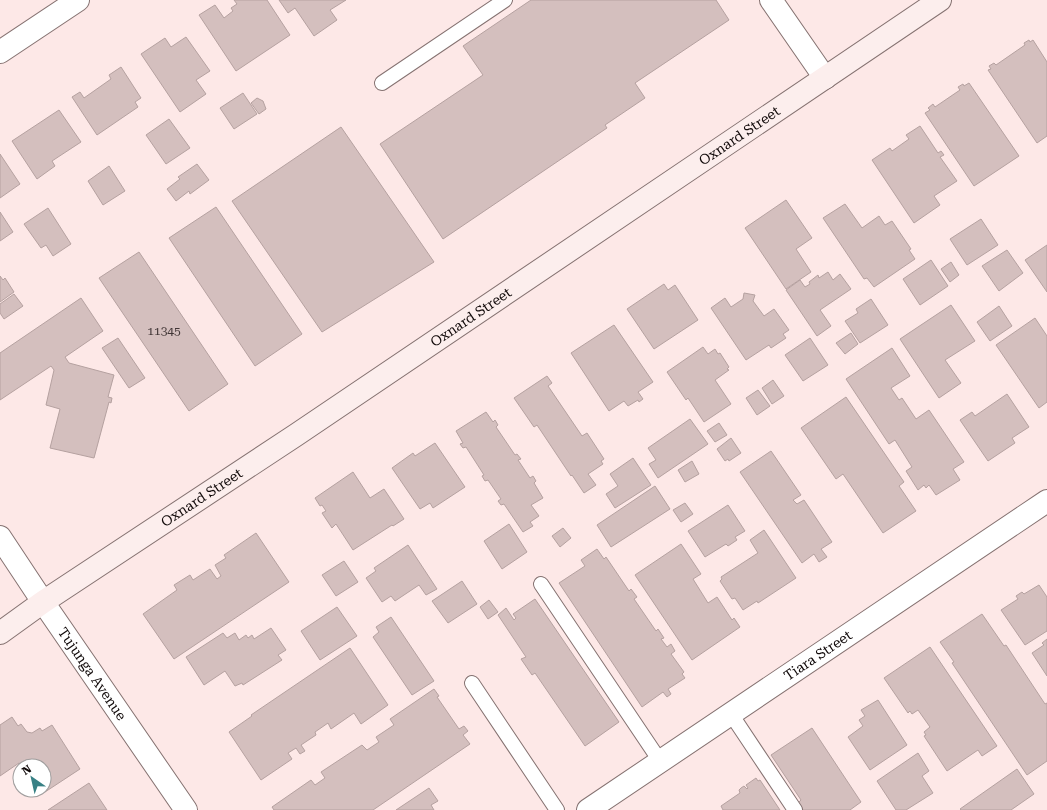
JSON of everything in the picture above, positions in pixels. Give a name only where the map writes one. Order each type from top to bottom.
[{"type":"main road","name":"Oxnard Street","points":[[0,633],[43,602],[290,439],[940,0]]},
{"type":"street","points":[[0,52],[78,0]]},
{"type":"street","points":[[771,0],[825,78]]},
{"type":"street","name":"Tiara Street","points":[[588,810],[1047,501]]},
{"type":"street","name":"Tujunga Avenue","points":[[0,537],[186,810]]},
{"type":"lane","points":[[382,83],[505,0]]},
{"type":"lane","points":[[541,584],[660,761]]},
{"type":"lane","points":[[472,683],[557,810]]},
{"type":"lane","points":[[731,714],[795,810]]},
{"type":"building","points":[[234,0],[267,0],[290,35],[236,71],[199,15],[215,5],[224,18],[233,11],[231,8],[237,4]]},
{"type":"building","points":[[279,0],[346,0],[330,10],[337,20],[314,36],[295,8],[288,13]]},
{"type":"building","points":[[531,0],[716,0],[729,20],[635,83],[645,98],[605,125],[607,128],[443,239],[380,144],[483,75],[463,46]]},
{"type":"building","points":[[186,37],[210,71],[196,80],[206,94],[180,112],[141,54],[165,38],[171,47]]},
{"type":"building","points":[[1029,40],[1030,42],[1033,40],[1047,62],[1047,136],[1037,143],[988,70],[991,69],[989,66],[994,63],[996,65],[1025,45],[1024,43]]},
{"type":"building","points":[[121,67],[141,98],[135,102],[138,107],[97,135],[72,97],[80,92],[84,98],[111,79],[109,75]]},
{"type":"building","points":[[969,83],[1019,156],[974,186],[925,113],[930,110],[928,108],[933,104],[935,107],[960,90],[958,87]]},
{"type":"building","points":[[243,93],[257,114],[234,129],[220,108]]},
{"type":"building","points":[[257,98],[263,101],[266,109],[259,114],[251,103]]},
{"type":"building","points":[[59,110],[81,142],[52,161],[55,166],[37,179],[12,141]]},
{"type":"building","points":[[169,119],[190,148],[166,164],[146,135]]},
{"type":"building","points":[[920,126],[938,153],[941,151],[944,155],[940,157],[957,181],[934,196],[940,205],[914,223],[872,160],[890,148],[892,151],[909,139],[906,135]]},
{"type":"building","points":[[341,127],[434,262],[322,332],[232,201]]},
{"type":"building","points":[[0,154],[20,184],[0,198]]},
{"type":"building","points":[[197,164],[209,180],[190,194],[189,191],[176,201],[167,189],[180,179],[178,177]]},
{"type":"building","points":[[109,166],[125,191],[103,205],[88,181]]},
{"type":"building","points":[[786,200],[812,238],[796,249],[811,272],[786,289],[745,228]]},
{"type":"building","points":[[845,204],[862,228],[879,216],[885,225],[892,221],[911,249],[909,250],[915,259],[874,287],[867,278],[864,279],[823,218]]},
{"type":"building","points":[[216,207],[302,334],[255,366],[169,238]]},
{"type":"building","points":[[48,208],[71,244],[53,256],[46,245],[41,248],[24,224]]},
{"type":"building","points":[[0,212],[13,232],[0,241]]},
{"type":"building","points":[[981,219],[998,245],[967,265],[950,239]]},
{"type":"building","points":[[1047,245],[1047,292],[1025,260]]},
{"type":"building","points":[[1007,250],[1023,273],[999,291],[982,266]]},
{"type":"building","points":[[139,252],[228,384],[189,411],[99,278]]},
{"type":"building","points":[[931,260],[948,286],[920,305],[903,279]]},
{"type":"building","points":[[951,262],[959,275],[950,282],[941,269]]},
{"type":"building","points":[[828,272],[833,280],[840,274],[851,289],[820,310],[831,326],[817,336],[786,290],[800,280],[805,287],[818,275],[819,278]]},
{"type":"building","points":[[0,276],[3,280],[5,278],[14,292],[0,302]]},
{"type":"building","points":[[664,284],[668,290],[675,285],[698,320],[654,349],[627,309]]},
{"type":"building","points":[[744,293],[755,295],[753,301],[764,316],[774,309],[789,330],[783,334],[786,338],[771,348],[769,345],[746,360],[711,308],[725,298],[731,307],[743,299]]},
{"type":"building","points":[[14,294],[23,306],[4,319],[0,313],[0,304]]},
{"type":"building","points":[[81,298],[103,331],[65,357],[69,363],[114,375],[108,397],[112,398],[111,403],[109,402],[94,458],[50,448],[60,409],[46,405],[54,370],[51,366],[0,400],[0,353]]},
{"type":"building","points":[[871,299],[888,325],[860,343],[845,321],[858,313],[856,309]]},
{"type":"building","points":[[951,305],[975,341],[945,360],[961,383],[939,398],[900,339]]},
{"type":"building","points":[[999,306],[1012,326],[990,341],[977,322]]},
{"type":"building","points":[[1035,318],[1047,336],[1047,402],[1039,408],[996,345]]},
{"type":"building","points":[[614,325],[653,382],[638,392],[643,399],[639,402],[638,400],[628,406],[624,401],[609,411],[571,353]]},
{"type":"building","points":[[851,333],[858,344],[845,354],[836,343]]},
{"type":"building","points":[[118,338],[145,378],[129,388],[102,348]]},
{"type":"building","points":[[810,338],[828,365],[803,381],[785,355]]},
{"type":"building","points":[[703,347],[708,354],[715,349],[718,354],[720,353],[729,367],[727,369],[729,370],[715,380],[731,404],[704,422],[688,398],[686,400],[667,372]]},
{"type":"building","points":[[892,348],[910,376],[891,388],[899,400],[902,398],[916,419],[929,410],[964,462],[953,469],[960,480],[936,495],[929,485],[926,488],[924,485],[918,490],[906,471],[912,467],[895,440],[889,444],[846,379]]},
{"type":"building","points":[[547,376],[552,383],[548,386],[582,436],[587,433],[604,459],[601,461],[603,464],[588,474],[596,485],[584,493],[537,425],[534,427],[514,398]]},
{"type":"building","points":[[773,380],[784,396],[772,404],[762,388]]},
{"type":"building","points":[[758,390],[770,406],[757,415],[746,398]]},
{"type":"building","points":[[1007,394],[1029,427],[1012,438],[1015,443],[988,461],[960,420],[972,412],[975,416]]},
{"type":"building","points":[[846,397],[904,482],[899,486],[916,511],[883,533],[843,474],[836,479],[801,428]]},
{"type":"building","points":[[486,412],[493,422],[495,420],[498,425],[496,427],[515,455],[517,454],[521,459],[518,460],[530,478],[533,476],[536,481],[534,483],[543,498],[531,505],[539,516],[530,522],[533,526],[523,532],[504,504],[501,505],[498,501],[501,499],[488,480],[485,481],[482,476],[484,475],[466,447],[463,448],[460,444],[463,443],[456,431]]},
{"type":"building","points":[[690,419],[708,444],[658,478],[649,464],[656,460],[648,448]]},
{"type":"building","points":[[719,423],[727,435],[715,442],[707,431]]},
{"type":"building","points":[[731,438],[741,453],[729,461],[728,459],[725,461],[717,449]]},
{"type":"building","points":[[435,443],[465,487],[433,508],[430,503],[420,509],[392,468],[413,453],[415,456]]},
{"type":"building","points":[[771,451],[801,495],[793,500],[797,504],[804,500],[832,542],[821,549],[827,557],[819,562],[814,554],[802,563],[740,472]]},
{"type":"building","points":[[633,458],[651,485],[615,508],[606,494],[618,486],[610,474]]},
{"type":"building","points":[[692,461],[699,474],[685,482],[678,470]]},
{"type":"building","points":[[353,472],[370,498],[384,489],[404,519],[353,550],[336,524],[332,528],[322,513],[326,511],[322,505],[320,506],[315,498]]},
{"type":"building","points":[[655,486],[670,509],[611,547],[597,525]]},
{"type":"building","points":[[685,503],[693,514],[681,522],[673,510]]},
{"type":"building","points":[[728,505],[745,531],[735,537],[737,540],[728,546],[726,544],[705,557],[688,531]]},
{"type":"building","points":[[509,524],[527,552],[502,569],[484,541]]},
{"type":"building","points":[[563,528],[571,538],[560,547],[552,536]]},
{"type":"building","points":[[764,530],[796,578],[758,603],[757,601],[743,610],[735,598],[732,599],[720,581],[722,579],[721,577],[758,553],[750,540]]},
{"type":"building","points":[[256,533],[289,582],[174,659],[143,614],[177,590],[174,585],[190,575],[193,580],[210,569],[217,579],[221,576],[215,565],[226,558],[224,555]]},
{"type":"building","points":[[681,544],[701,574],[693,579],[708,603],[717,597],[732,620],[734,618],[740,627],[692,660],[635,575]]},
{"type":"building","points":[[408,545],[437,589],[426,595],[419,585],[395,601],[391,596],[382,602],[366,578],[376,571],[374,568]]},
{"type":"building","points":[[597,549],[604,559],[606,557],[629,591],[631,589],[637,597],[634,599],[656,631],[658,629],[664,638],[661,639],[667,647],[671,644],[675,651],[671,654],[684,672],[682,674],[685,678],[668,689],[671,694],[667,697],[663,692],[642,707],[559,583],[585,566],[581,560]]},
{"type":"building","points":[[344,561],[358,582],[336,596],[322,575]]},
{"type":"building","points":[[462,581],[477,604],[448,623],[432,601]]},
{"type":"building","points":[[1039,585],[1047,597],[1047,631],[1025,645],[1001,610],[1018,599],[1016,596],[1022,592],[1024,594]]},
{"type":"building","points":[[535,599],[619,722],[585,746],[535,673],[532,675],[521,659],[526,657],[498,615],[506,608],[514,620],[516,618],[513,614]]},
{"type":"building","points":[[489,600],[498,612],[488,619],[480,607]]},
{"type":"building","points":[[337,607],[357,636],[320,660],[301,631]]},
{"type":"building","points":[[982,614],[1004,646],[1006,645],[1045,704],[1047,703],[1047,761],[1027,775],[952,663],[954,662],[940,642]]},
{"type":"building","points":[[391,617],[434,681],[412,695],[373,637],[379,632],[376,627]]},
{"type":"building","points":[[271,628],[286,650],[278,655],[282,660],[243,685],[242,683],[235,686],[225,671],[204,685],[186,657],[223,633],[227,638],[235,633],[239,640],[246,635],[248,638],[252,635],[254,639]]},
{"type":"building","points":[[1047,639],[1047,676],[1032,653],[1044,645],[1042,643]]},
{"type":"building","points":[[930,647],[997,746],[982,756],[978,750],[947,771],[924,736],[926,735],[924,732],[930,727],[918,710],[912,714],[910,711],[908,713],[884,678]]},
{"type":"building","points":[[350,648],[388,705],[361,724],[354,713],[331,729],[328,723],[315,732],[316,735],[301,745],[305,751],[300,754],[296,748],[288,753],[292,759],[261,780],[229,732],[252,716],[251,715]]},
{"type":"building","points":[[434,689],[439,696],[437,697],[459,729],[464,726],[468,731],[463,735],[470,744],[373,810],[274,810],[272,807],[311,780],[315,785],[325,778],[321,772],[362,745],[367,750],[379,742],[376,737],[394,725],[390,719]]},
{"type":"building","points":[[878,700],[907,745],[870,770],[848,737],[863,726],[859,720],[865,716],[861,710]]},
{"type":"building","points":[[12,717],[18,726],[21,724],[27,732],[32,733],[40,728],[42,731],[52,725],[80,769],[52,787],[52,758],[12,758],[12,768],[0,776],[0,725]]},
{"type":"building","points":[[812,728],[861,802],[850,810],[803,810],[798,803],[801,800],[771,755]]},
{"type":"building","points":[[918,753],[929,771],[922,776],[933,793],[906,810],[896,810],[877,781]]},
{"type":"building","points":[[1017,769],[1034,794],[1011,810],[960,809]]},
{"type":"building","points":[[756,778],[758,781],[760,780],[780,810],[723,810],[721,806],[740,793],[739,790],[744,786],[747,789],[748,788],[746,785]]},
{"type":"building","points":[[89,783],[107,810],[48,810]]},
{"type":"building","points":[[429,788],[438,801],[431,805],[434,810],[396,810]]}]
